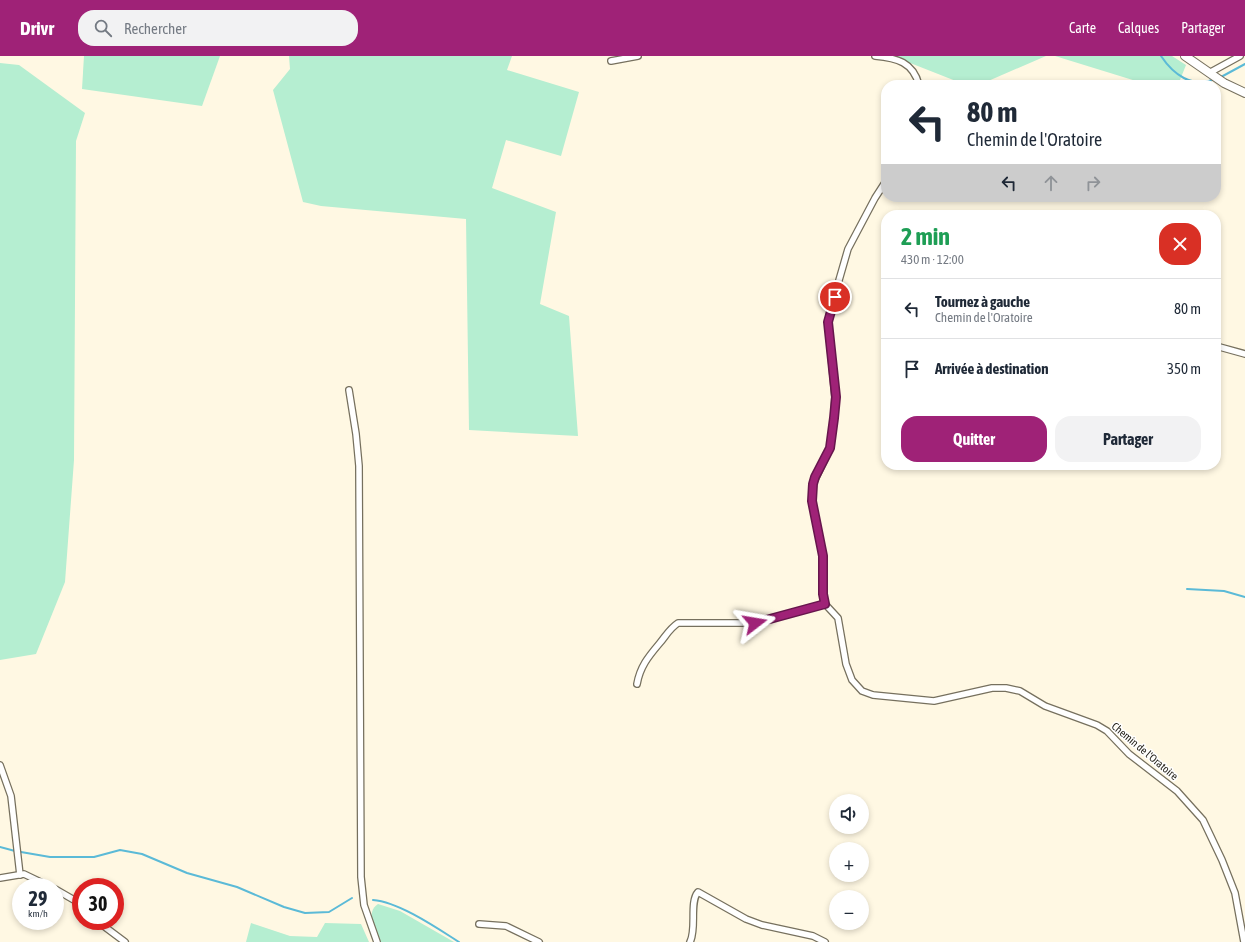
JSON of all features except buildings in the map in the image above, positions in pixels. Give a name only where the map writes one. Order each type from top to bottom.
[{"type":"main road","points":[[1186,56],[1221,80]]},
{"type":"main road","points":[[1221,80],[1245,93]]},
{"type":"street","points":[[611,62],[638,56]]},
{"type":"street","points":[[875,56],[897,59],[907,64],[912,68],[917,80]]},
{"type":"street","points":[[1213,76],[1240,56]]},
{"type":"street","points":[[637,684],[639,672],[649,654],[660,643],[669,629],[678,624],[755,623],[825,604],[823,594],[823,556],[812,501],[813,484],[830,448],[836,397],[828,322],[851,243],[881,189]]},
{"type":"street","points":[[1221,347],[1245,354]]},
{"type":"street","points":[[348,390],[356,434],[359,466],[361,877],[364,905],[377,942]]},
{"type":"street","name":"Chemin de l'Oratoire","points":[[825,604],[838,618],[846,664],[852,680],[862,691],[873,695],[934,701],[992,688],[1020,690],[1045,706],[1097,725],[1106,731],[1129,754],[1177,791],[1203,820],[1222,860],[1235,893],[1244,942]]},
{"type":"street","points":[[0,765],[10,796],[20,875]]},
{"type":"street","points":[[0,878],[20,875],[28,875],[34,878]]},
{"type":"street","points":[[690,942],[693,930],[695,898],[698,892],[746,919],[762,925],[813,936],[825,942]]},
{"type":"street","points":[[479,924],[506,926],[539,942]]},
{"type":"street","points":[[109,930],[125,942]]},
{"type":"green space","points":[[84,56],[220,56],[202,106],[82,89]]},
{"type":"green space","points":[[289,56],[512,56],[507,70],[579,92],[561,156],[506,140],[492,188],[556,212],[540,304],[569,316],[578,436],[469,430],[466,219],[321,206],[303,202],[273,90],[290,69]]},
{"type":"green space","points":[[882,56],[1046,56],[991,80],[953,80],[895,57]]},
{"type":"green space","points":[[1055,56],[1172,56],[1186,65],[1180,80],[1133,80]]},
{"type":"green space","points":[[0,63],[19,65],[85,113],[76,141],[74,460],[65,582],[36,654],[0,660]]},
{"type":"green space","points":[[378,904],[400,911],[454,942],[380,942],[372,922],[372,912]]},
{"type":"green space","points":[[251,923],[290,936],[317,937],[325,923],[361,924],[369,942],[246,942]]},
{"type":"waterway","points":[[1161,56],[1171,69],[1189,80]]},
{"type":"waterway","points":[[1221,77],[1245,64]]},
{"type":"waterway","points":[[1187,589],[1224,591],[1245,597]]},
{"type":"waterway","points":[[0,847],[15,851]]},
{"type":"waterway","points":[[21,852],[50,857],[94,857],[120,850],[142,854],[187,873],[237,887],[284,907],[305,913],[329,912],[352,898]]},
{"type":"waterway","points":[[373,900],[394,905],[406,910],[459,942]]},
{"type":"route","points":[[755,623],[825,604],[822,579],[823,556],[812,501],[815,477],[830,448],[834,418],[836,397],[828,322],[835,297]]}]
